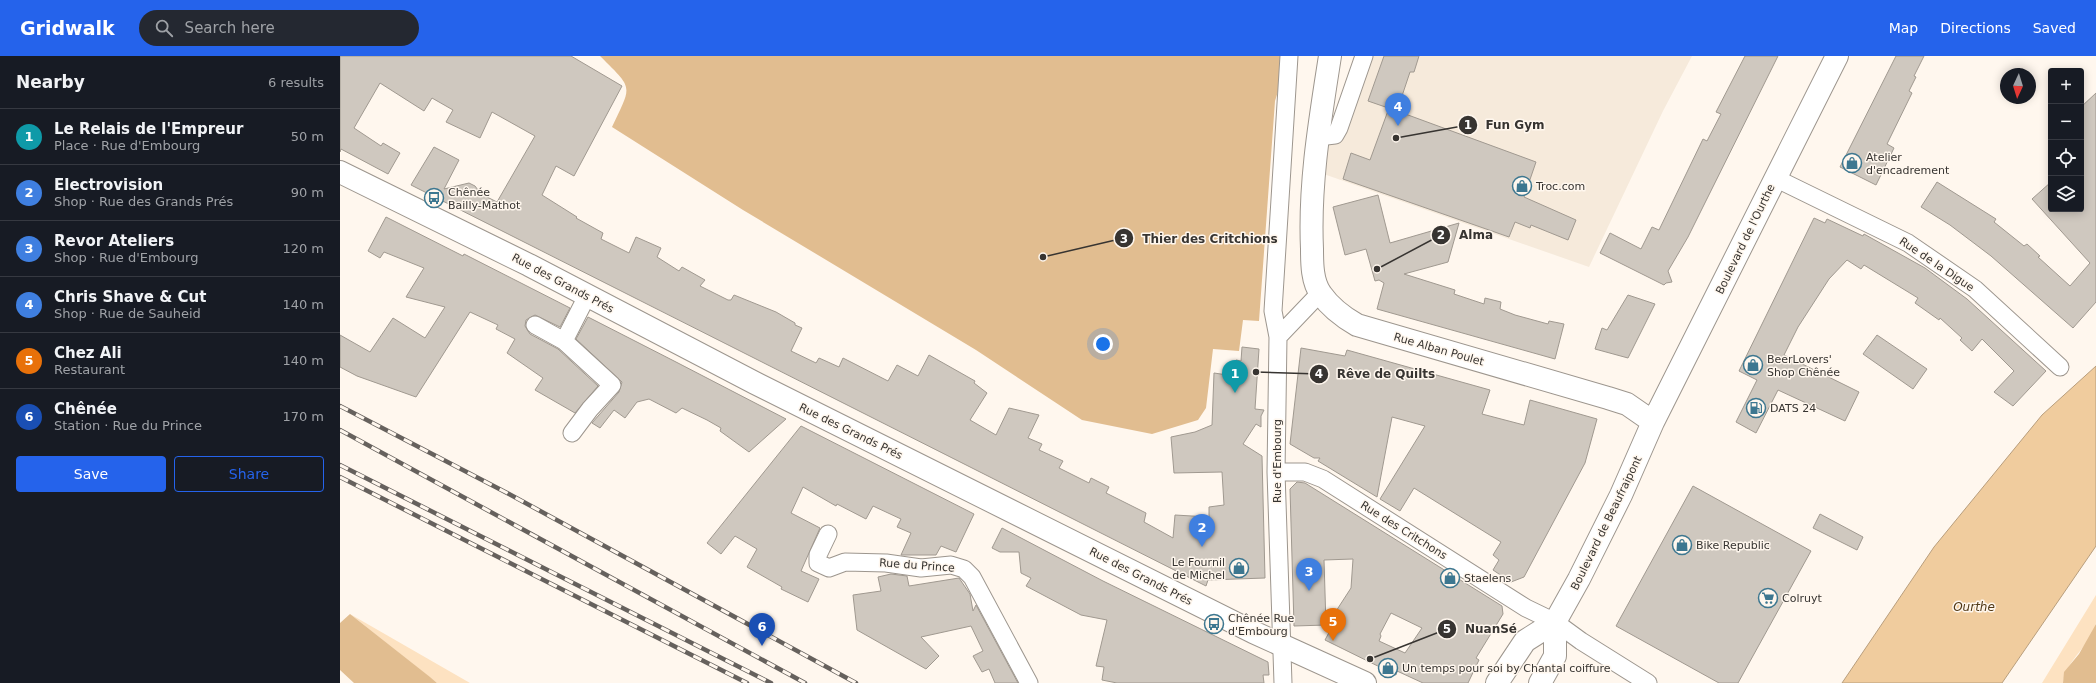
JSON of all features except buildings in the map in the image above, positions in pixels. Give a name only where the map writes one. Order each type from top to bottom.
[{"type":"main road","points":[[1318,137],[1330,56]]},
{"type":"main road","name":"Boulevard de l'Ourthe","points":[[1654,422],[1837,56]]},
{"type":"main road","name":"Rue Alban Poulet","points":[[1318,137],[1311,202],[1312,269],[1320,293],[1340,315],[1357,325],[1627,404],[1654,422]]},
{"type":"main road","name":"Rue des Grands Prés","points":[[340,172],[529,265],[755,383],[1281,646],[1365,683]]},
{"type":"main road","name":"Boulevard de Beaufraipont","points":[[1540,683],[1555,656],[1555,622],[1601,536],[1654,422]]},
{"type":"main road","name":"Boulevard de Beaufraipont","points":[[1497,683],[1525,641],[1555,622]]},
{"type":"street","name":"Rue d'Embourg","points":[[1283,683],[1276,472],[1278,337],[1273,311],[1289,56]]},
{"type":"street","points":[[1318,137],[1334,135],[1339,128],[1364,56]]},
{"type":"street","name":"Rue de la Digue","points":[[1775,178],[1908,242],[1975,289],[2060,367]]},
{"type":"street","points":[[1278,337],[1320,293]]},
{"type":"street","points":[[564,341],[587,296]]},
{"type":"street","points":[[535,325],[564,341],[612,385],[590,409],[572,433]]},
{"type":"street","name":"Rue des Critchons","points":[[1276,472],[1305,472],[1323,479],[1526,608],[1555,622],[1581,641],[1648,683]]},
{"type":"street","name":"Rue du Prince","points":[[828,534],[818,555],[818,563],[828,568],[845,562],[886,562],[921,568],[951,565],[964,569],[972,577],[1029,683]]},
{"type":"shaded area","points":[[600,56],[1289,56],[1275,101],[1259,321],[1243,320],[1239,351],[1213,349],[1206,408],[1198,420],[1152,434],[1082,420],[976,350],[743,210],[612,127],[626,95],[626,88],[619,75]]},
{"type":"shaded area","points":[[1356,56],[1692,56],[1663,111],[1589,267],[1318,172]]},
{"type":"shaded area","points":[[2096,595],[2096,623],[2094,631],[2068,667],[2063,683],[2042,683]]},
{"type":"shaded area","points":[[350,614],[470,683],[437,683]]},
{"type":"shaded area","points":[[350,614],[437,683],[354,683],[340,670],[340,623]]},
{"type":"shaded area","points":[[2096,624],[2096,683],[2063,683],[2064,672],[2079,654]]},
{"type":"water","name":"Ourthe","points":[[2096,366],[2096,546],[2002,683],[1842,683],[1934,547],[2042,415]]},
{"type":"railway","points":[[340,406],[509,494],[856,683]]},
{"type":"railway","points":[[340,430],[805,683]]},
{"type":"railway","points":[[340,465],[771,683]]},
{"type":"railway","points":[[340,477],[747,683]]},
{"type":"place","name":"Chris Shave & Cut","points":[[1398,126]]},
{"type":"place","name":"Fun Gym","points":[[1396,138]]},
{"type":"place","name":"Atelier d'encadrement","points":[[1852,163]]},
{"type":"place","name":"Troc.com","points":[[1522,186]]},
{"type":"place","name":"Chênée Bailly-Mathot","points":[[434,198]]},
{"type":"place","name":"Thier des Critchions","points":[[1043,257]]},
{"type":"place","name":"Alma","points":[[1377,269]]},
{"type":"place","name":"BeerLovers' Shop Chênée","points":[[1753,365]]},
{"type":"place","name":"Rêve de Quilts","points":[[1256,372]]},
{"type":"place","name":"Le Relais de l'Empreur","points":[[1235,393]]},
{"type":"place","name":"DATS 24","points":[[1756,408]]},
{"type":"place","name":"Bike Republic","points":[[1682,545]]},
{"type":"place","name":"Electrovision","points":[[1202,547]]},
{"type":"place","name":"Le Fournil de Michel","points":[[1239,568]]},
{"type":"place","name":"Staelens","points":[[1450,578]]},
{"type":"place","name":"Revor Ateliers","points":[[1309,591]]},
{"type":"place","name":"Colruyt","points":[[1768,598]]},
{"type":"place","name":"Chênée Rue d'Embourg","points":[[1214,624]]},
{"type":"place","name":"Chez Ali","points":[[1333,641]]},
{"type":"place","name":"Chênée","points":[[762,646]]},
{"type":"place","name":"NuanSé","points":[[1370,659]]},
{"type":"place","name":"Un temps pour soi by Chantal coiffure","points":[[1388,668]]}]
